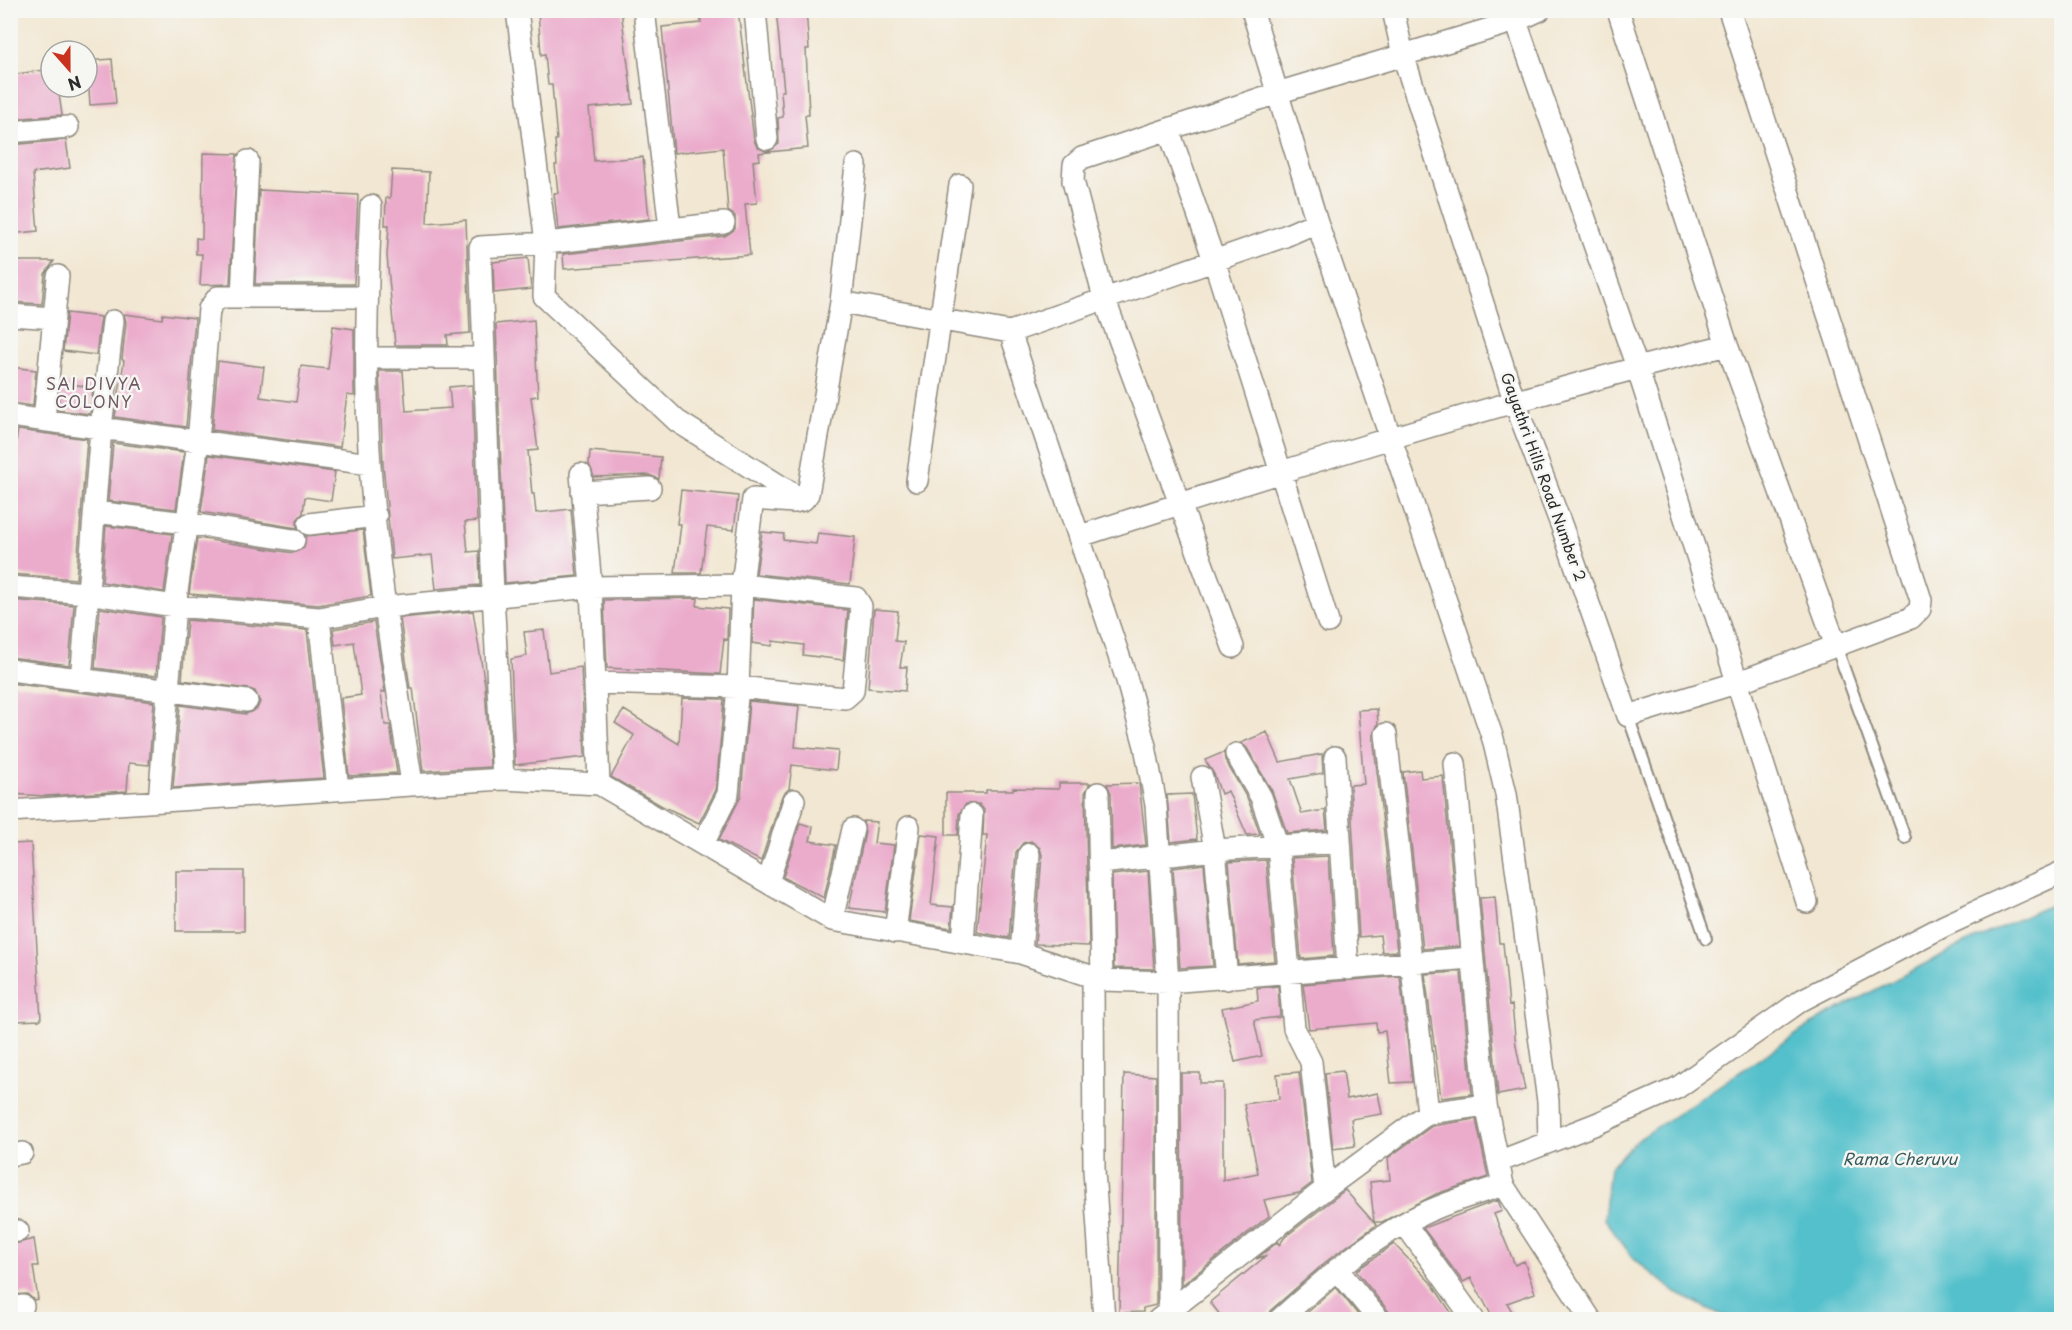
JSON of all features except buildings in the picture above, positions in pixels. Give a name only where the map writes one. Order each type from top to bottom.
[{"type":"street","points":[[517,10],[546,243],[544,296],[676,421],[759,475],[803,500]]},
{"type":"street","points":[[644,10],[670,228]]},
{"type":"street","points":[[755,10],[767,139]]},
{"type":"street","points":[[1252,10],[1317,222],[1493,739],[1506,794],[1548,1101],[1549,1142]]},
{"type":"street","name":"Gayathri Hills Road Number 2","points":[[1393,10],[1402,55],[1515,403],[1562,527],[1628,716]]},
{"type":"street","points":[[1233,647],[1104,298],[1073,181],[1074,165],[1082,158],[1169,131],[1277,93],[1402,55],[1514,16],[1540,10]]},
{"type":"street","points":[[1618,10],[1726,345],[1836,646]]},
{"type":"street","points":[[1628,716],[1736,683],[1911,618],[1920,609],[1921,600],[1729,10]]},
{"type":"street","points":[[1514,16],[1637,367],[1806,902]]},
{"type":"street","points":[[10,132],[68,127]]},
{"type":"street","points":[[1169,131],[1214,260],[1328,621]]},
{"type":"street","points":[[242,297],[248,161]]},
{"type":"street","points":[[703,844],[728,794],[738,687],[742,585],[753,499],[794,502],[803,500],[808,494],[842,302],[856,165]]},
{"type":"street","points":[[917,481],[960,185]]},
{"type":"street","points":[[371,206],[367,297],[370,464],[385,607],[412,784]]},
{"type":"street","points":[[503,779],[493,594],[480,247],[546,243],[724,222]]},
{"type":"street","points":[[842,302],[1010,332],[1317,222]]},
{"type":"street","points":[[44,420],[58,276]]},
{"type":"street","points":[[159,801],[175,606],[198,442],[208,309],[218,297],[367,297]]},
{"type":"street","points":[[10,315],[54,318]]},
{"type":"street","points":[[81,681],[100,428],[113,321]]},
{"type":"street","points":[[1010,332],[1080,536],[1145,746],[1156,805],[1168,982],[1168,1316]]},
{"type":"street","points":[[1080,536],[1391,437],[1637,367],[1726,345]]},
{"type":"street","points":[[369,358],[484,358]]},
{"type":"street","points":[[10,416],[370,464]]},
{"type":"street","points":[[599,784],[591,587],[582,483],[650,488]]},
{"type":"street","points":[[95,512],[294,540]]},
{"type":"street","points":[[309,524],[375,516]]},
{"type":"street","points":[[10,587],[87,592],[175,606],[319,618],[385,607],[493,594],[591,587],[742,585],[856,598],[861,606],[850,695],[846,698],[738,687],[595,683]]},
{"type":"street","points":[[319,618],[338,789]]},
{"type":"street","points":[[10,670],[247,701]]},
{"type":"street","points":[[1386,734],[1428,1113]]},
{"type":"street","points":[[1236,754],[1261,797],[1278,848],[1287,974],[1294,1028],[1311,1062],[1325,1189]]},
{"type":"street","points":[[1335,757],[1348,969]]},
{"type":"street","points":[[1455,763],[1486,1105],[1503,1185],[1591,1320]]},
{"type":"street","points":[[1202,777],[1215,850],[1227,979]]},
{"type":"street","points":[[10,811],[503,779],[599,784],[832,920],[895,933],[1021,953],[1097,979],[1168,982],[1227,979],[1412,965],[1471,958]]},
{"type":"street","points":[[1098,793],[1101,862],[1094,1170],[1104,1320]]},
{"type":"street","points":[[768,882],[794,800]]},
{"type":"street","points":[[963,943],[972,815]]},
{"type":"street","points":[[895,933],[909,828]]},
{"type":"street","points":[[832,920],[853,829]]},
{"type":"street","points":[[1101,862],[1215,850],[1278,848],[1340,842]]},
{"type":"street","points":[[1021,953],[1029,854]]},
{"type":"street","points":[[1498,1162],[1677,1088],[1802,1000],[1944,926],[2061,872]]},
{"type":"street","points":[[1168,1316],[1325,1189],[1428,1113],[1486,1105]]},
{"type":"street","points":[[1278,1320],[1336,1269],[1386,1234],[1440,1206],[1503,1185]]},
{"type":"street","points":[[1405,1224],[1474,1320]]},
{"type":"street","points":[[1336,1269],[1379,1320]]},
{"type":"lane","points":[[1836,646],[1905,838]]},
{"type":"lane","name":"Gayathri Hills Road Number 2","points":[[1628,716],[1706,939]]},
{"type":"water","name":"Rama Cheruvu","points":[[2061,900],[2061,1319],[1730,1319],[1676,1293],[1634,1259],[1604,1219],[1610,1167],[1636,1141],[1818,1020],[1955,948]]},
{"type":"district","name":"SAI DIVYA COLONY","points":[[94,393]]}]
